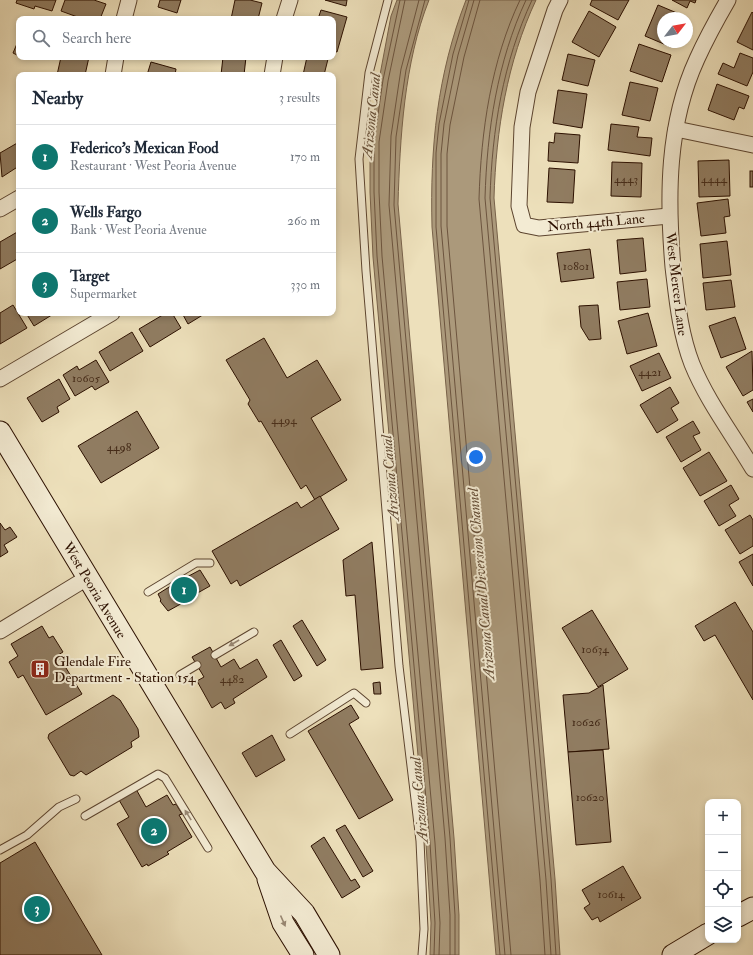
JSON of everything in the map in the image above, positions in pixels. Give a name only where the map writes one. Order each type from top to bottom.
[{"type":"main road","name":"West Peoria Avenue","points":[[0,432],[265,871],[304,913],[329,955]]},
{"type":"main road","name":"West Peoria Avenue","points":[[265,871],[283,923],[303,955]]},
{"type":"main road","points":[[741,914],[753,908]]},
{"type":"main road","points":[[672,955],[705,936]]},
{"type":"street","points":[[125,16],[129,0]]},
{"type":"street","points":[[285,16],[290,0]]},
{"type":"street","name":"North 44th Lane","points":[[560,0],[555,10],[528,92],[522,127],[518,186],[519,206],[524,225],[539,228],[669,216]]},
{"type":"street","name":"West Mercer Lane","points":[[728,0],[696,59],[687,86],[676,129],[669,180],[669,216],[678,310],[686,346],[693,366],[708,394],[753,469]]},
{"type":"street","points":[[114,72],[116,60]]},
{"type":"street","points":[[272,72],[274,60]]},
{"type":"street","points":[[676,129],[753,145]]},
{"type":"street","points":[[0,209],[16,200]]},
{"type":"street","points":[[0,379],[107,316]]},
{"type":"street","points":[[0,631],[87,578]]},
{"type":"lane","points":[[388,0],[369,72],[359,159],[366,279],[399,666],[420,842],[424,929],[422,955]]},
{"type":"lane","points":[[148,592],[196,563],[210,563]]},
{"type":"lane","points":[[214,655],[254,632]]},
{"type":"lane","points":[[180,675],[197,665]]},
{"type":"lane","points":[[290,734],[354,693],[366,703]]},
{"type":"lane","points":[[85,816],[158,774],[165,778],[208,848]]},
{"type":"lane","points":[[0,850],[26,835],[59,807],[76,799]]},
{"type":"water","points":[[397,0],[429,0],[414,49],[405,101],[400,153],[398,204],[454,838],[459,915],[459,955],[430,955],[431,923],[426,844],[373,257],[370,192],[370,142],[379,80],[391,16]]},
{"type":"water","name":"Arizona Canal Diversion Channel","points":[[466,0],[536,0],[517,48],[510,72],[497,147],[494,198],[555,879],[560,955],[496,955],[432,227],[432,168],[437,112],[448,56]]},
{"type":"building","points":[[17,0],[56,0],[52,11],[35,6],[34,9],[16,3]]},
{"type":"building","points":[[65,0],[94,0],[106,4],[101,16],[75,16],[61,11]]},
{"type":"building","points":[[160,0],[181,0],[177,13],[158,7]]},
{"type":"building","points":[[235,0],[250,0],[262,3],[259,16],[232,16]]},
{"type":"building","points":[[325,0],[347,0],[346,6]]},
{"type":"building","points":[[592,0],[629,0],[618,20],[590,5]]},
{"type":"building","points":[[672,0],[696,0],[695,3],[690,1],[687,8]]},
{"type":"building","points":[[658,5],[675,12],[657,12],[657,41],[645,36]]},
{"type":"building","points":[[321,10],[347,17],[337,52],[336,16],[319,16]]},
{"type":"building","points":[[589,11],[616,27],[599,57],[572,42]]},
{"type":"building","points":[[752,12],[753,13],[753,50],[737,42]]},
{"type":"building","points":[[639,44],[671,55],[662,82],[630,71]]},
{"type":"building","points":[[16,46],[16,54],[13,53]]},
{"type":"building","points":[[740,53],[753,58],[753,72],[747,86],[718,74],[723,63],[734,68]]},
{"type":"building","points":[[568,54],[595,60],[588,86],[562,80]]},
{"type":"building","points":[[60,60],[88,60],[86,72],[58,72]]},
{"type":"building","points":[[223,60],[246,60],[244,72],[221,72]]},
{"type":"building","points":[[306,60],[328,60],[325,72],[304,72]]},
{"type":"building","points":[[151,62],[176,69],[176,72],[148,72]]},
{"type":"building","points":[[630,82],[658,88],[650,121],[622,115]]},
{"type":"building","points":[[717,84],[749,96],[744,109],[739,107],[734,120],[708,110]]},
{"type":"building","points":[[558,90],[587,94],[582,128],[553,123]]},
{"type":"building","points":[[611,124],[639,127],[637,137],[652,138],[650,156],[608,150]]},
{"type":"building","points":[[555,133],[580,135],[578,163],[548,161],[549,142],[554,143]]},
{"type":"building","points":[[16,144],[16,168],[2,177],[0,153]]},
{"type":"building","points":[[729,160],[730,196],[699,197],[698,161]]},
{"type":"building","points":[[612,162],[642,163],[641,197],[611,196]]},
{"type":"building","points":[[549,168],[575,170],[573,203],[547,202]]},
{"type":"building","points":[[750,171],[753,171],[753,187],[750,187]]},
{"type":"building","points":[[728,199],[730,216],[724,217],[726,233],[701,236],[697,203]]},
{"type":"building","points":[[16,233],[16,260],[0,269],[0,242]]},
{"type":"building","points":[[643,238],[646,271],[620,274],[617,240]]},
{"type":"building","points":[[727,241],[731,275],[703,278],[700,244]]},
{"type":"building","points":[[590,249],[594,278],[561,282],[557,253]]},
{"type":"building","points":[[647,279],[650,307],[620,310],[617,282]]},
{"type":"building","points":[[731,280],[735,307],[706,310],[703,283]]},
{"type":"building","points":[[13,305],[16,310],[16,316],[20,316],[27,328],[0,344],[0,313]]},
{"type":"building","points":[[598,305],[601,339],[589,340],[581,327],[579,306]]},
{"type":"building","points":[[648,313],[657,346],[627,354],[618,321]]},
{"type":"building","points":[[28,316],[50,316],[34,326]]},
{"type":"building","points":[[161,316],[174,316],[181,328],[150,347],[139,329]]},
{"type":"building","points":[[184,316],[201,316],[188,324]]},
{"type":"building","points":[[735,317],[746,349],[721,358],[709,326]]},
{"type":"building","points":[[132,332],[143,351],[110,371],[99,352]]},
{"type":"building","points":[[264,338],[287,378],[317,360],[341,400],[311,418],[347,480],[315,500],[306,485],[301,489],[261,421],[259,422],[248,404],[250,400],[226,360]]},
{"type":"building","points":[[752,351],[753,390],[743,396],[726,367]]},
{"type":"building","points":[[659,353],[671,378],[642,391],[630,366]]},
{"type":"building","points":[[96,360],[109,382],[95,390],[92,386],[75,396],[63,375],[77,366],[79,370]]},
{"type":"building","points":[[59,379],[70,399],[57,407],[59,412],[42,422],[27,398]]},
{"type":"building","points":[[670,387],[679,403],[671,408],[678,420],[657,433],[640,405]]},
{"type":"building","points":[[753,399],[753,412],[747,402]]},
{"type":"building","points":[[137,411],[159,448],[101,483],[78,446]]},
{"type":"building","points":[[693,421],[700,433],[693,436],[701,450],[681,462],[666,437]]},
{"type":"building","points":[[709,452],[727,481],[700,496],[683,468]]},
{"type":"building","points":[[731,485],[739,499],[729,505],[736,516],[719,526],[704,501]]},
{"type":"building","points":[[320,496],[339,529],[240,586],[237,580],[231,584],[212,551],[297,502],[301,508]]},
{"type":"building","points":[[750,515],[753,520],[753,546],[740,554],[725,530]]},
{"type":"building","points":[[0,523],[5,530],[10,527],[17,537],[4,545],[8,552],[0,557]]},
{"type":"building","points":[[372,542],[383,668],[361,670],[355,595],[346,596],[343,560]]},
{"type":"building","points":[[753,554],[753,586],[739,562]]},
{"type":"building","points":[[200,570],[210,586],[168,611],[160,601],[161,600],[158,594],[185,577]]},
{"type":"building","points":[[735,602],[753,632],[753,700],[715,635],[704,641],[695,626]]},
{"type":"building","points":[[592,610],[628,669],[598,687],[562,628]]},
{"type":"building","points":[[302,620],[326,660],[317,666],[293,626]]},
{"type":"building","name":"Glendale Fire Department - Station 154","points":[[42,626],[49,638],[53,636],[63,652],[58,655],[82,694],[46,715],[23,675],[18,678],[9,662],[18,656],[11,644]]},
{"type":"building","points":[[281,640],[302,676],[294,681],[273,645]]},
{"type":"building","points":[[210,647],[221,667],[234,659],[240,669],[257,659],[267,677],[233,699],[235,703],[225,709],[221,702],[212,708],[197,681],[204,677],[192,657]]},
{"type":"building","points":[[380,682],[381,694],[374,694],[373,683]]},
{"type":"building","points":[[603,685],[609,749],[568,752],[563,695],[589,693]]},
{"type":"building","points":[[113,695],[120,700],[138,729],[139,737],[131,742],[132,747],[86,775],[81,771],[74,776],[70,775],[48,738],[49,734]]},
{"type":"building","points":[[351,705],[359,718],[349,724],[393,800],[359,819],[308,731]]},
{"type":"building","points":[[272,735],[285,760],[256,777],[242,753]]},
{"type":"building","points":[[603,750],[611,842],[576,845],[568,752]]},
{"type":"building","points":[[136,789],[146,807],[167,795],[173,805],[176,804],[182,814],[179,815],[192,837],[167,852],[169,854],[148,866],[147,864],[142,867],[117,824],[129,817],[119,800]]},
{"type":"building","points":[[345,825],[373,871],[363,877],[336,830]]},
{"type":"building","points":[[324,837],[351,881],[355,879],[360,887],[342,898],[311,846]]},
{"type":"building","points":[[35,842],[102,955],[0,955],[0,863]]},
{"type":"building","points":[[623,866],[641,898],[600,922],[598,917],[592,920],[584,908],[590,904],[582,890]]},
{"type":"place","name":"Federico's Mexican Food","points":[[184,590]]},
{"type":"place","name":"Glendale Fire Department - Station 154","points":[[40,669]]},
{"type":"place","name":"Wells Fargo","points":[[154,831]]},
{"type":"place","name":"Target","points":[[37,909]]},
{"type":"water label","name":"Arizona Canal","points":[[371,116]]},
{"type":"water label","name":"Arizona Canal","points":[[390,478]]},
{"type":"water label","name":"Arizona Canal","points":[[419,800]]}]
